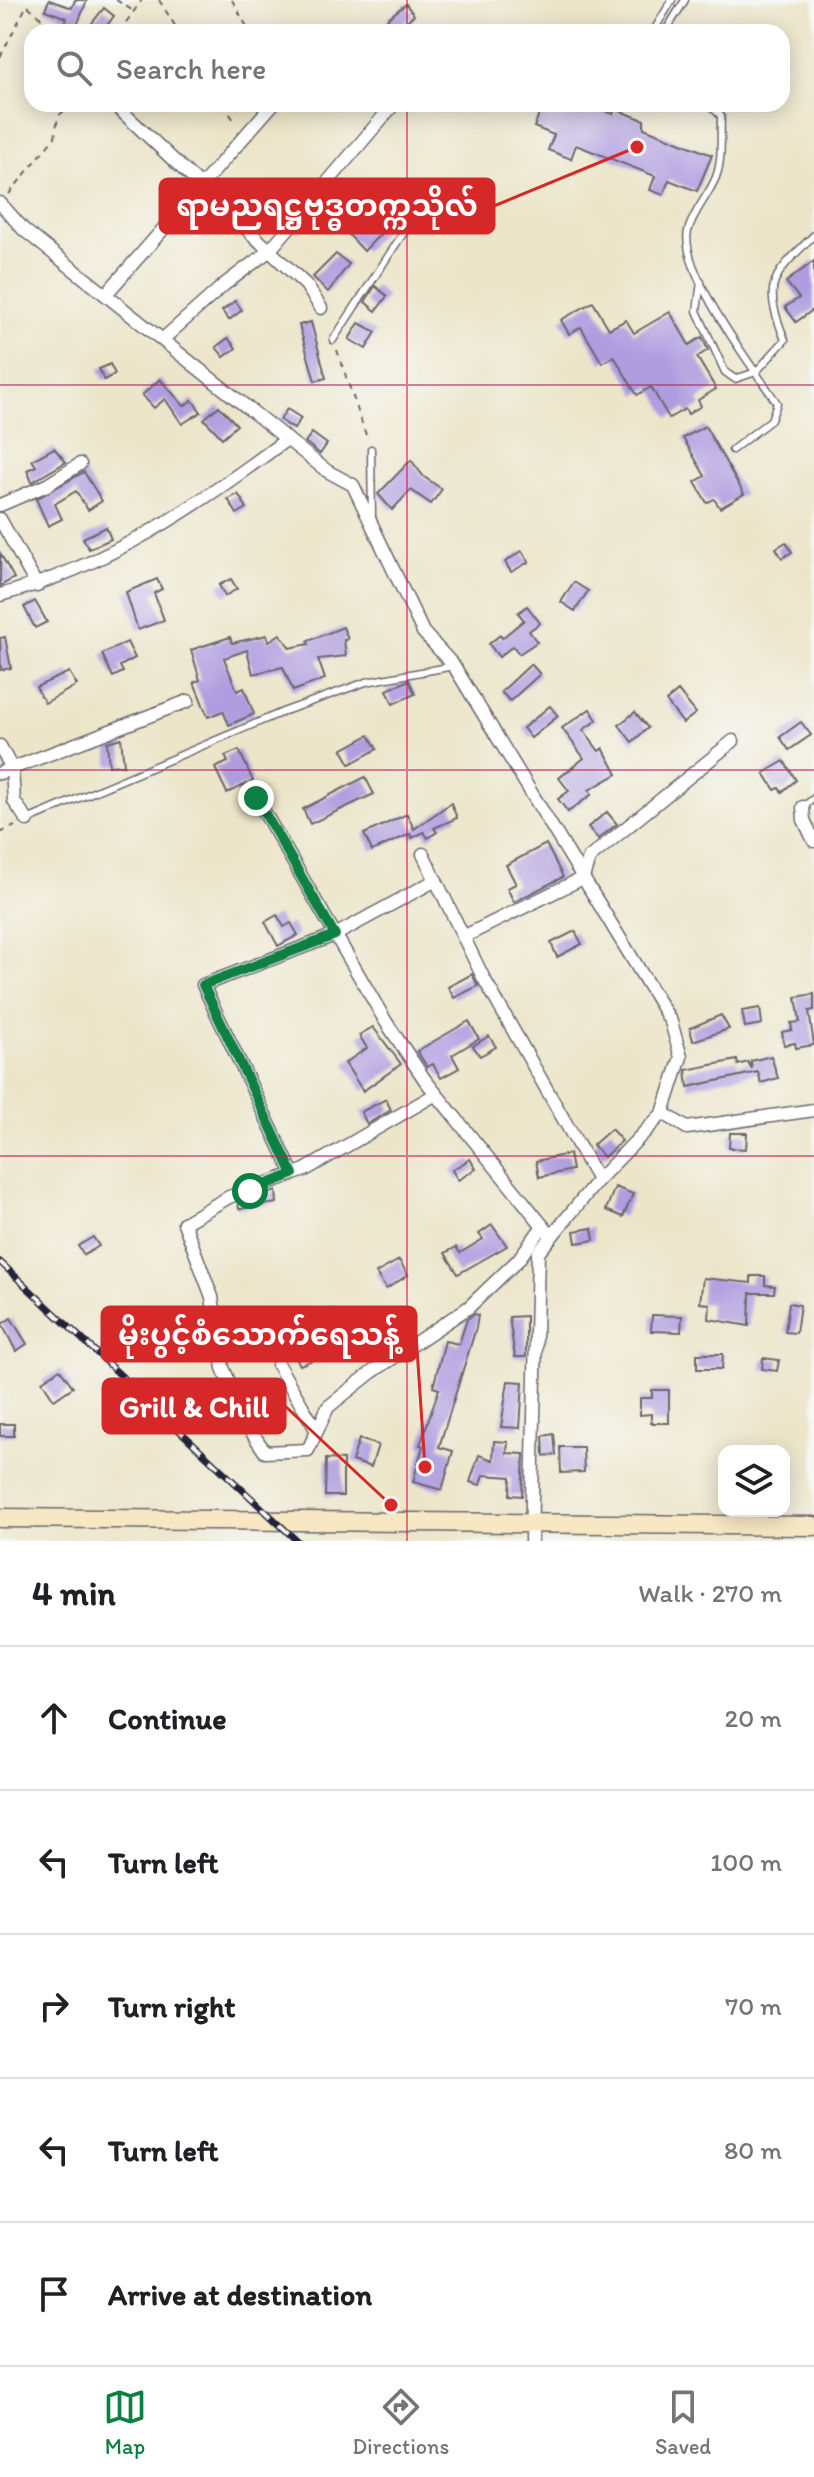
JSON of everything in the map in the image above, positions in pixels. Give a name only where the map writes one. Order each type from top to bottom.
[{"type":"main road","points":[[0,1518],[814,1526]]},
{"type":"street","points":[[122,112],[306,285],[321,308]]},
{"type":"street","points":[[107,293],[266,112]]},
{"type":"street","points":[[163,339],[225,284],[269,251],[387,112]]},
{"type":"street","points":[[0,204],[24,230],[327,471],[353,485],[423,632],[454,666],[671,1022],[681,1057],[663,1113],[598,1180],[538,1253],[531,1541]]},
{"type":"street","points":[[0,595],[37,586],[131,542],[204,501],[287,439]]},
{"type":"street","points":[[0,505],[47,485],[80,464]]},
{"type":"street","points":[[0,519],[37,586]]},
{"type":"street","points":[[6,771],[188,701]]},
{"type":"street","points":[[463,937],[583,878],[589,858],[733,741]]},
{"type":"street","points":[[0,746],[14,801],[27,820]]},
{"type":"street","points":[[256,798],[386,1022],[436,1094],[551,1237]]},
{"type":"street","points":[[803,807],[804,820],[814,841]]},
{"type":"street","points":[[423,854],[463,937],[598,1180]]},
{"type":"street","points":[[293,1174],[203,985],[335,935],[436,880]]},
{"type":"street","points":[[436,1094],[293,1174],[229,1197],[184,1223],[212,1297],[223,1368],[251,1431],[265,1452],[308,1450],[328,1407],[372,1372],[469,1307],[518,1260],[543,1226]]},
{"type":"street","points":[[663,1113],[687,1128],[814,1110]]},
{"type":"street","points":[[278,1365],[317,1431]]},
{"type":"lane","points":[[658,24],[672,0]]},
{"type":"lane","points":[[670,24],[685,0]]},
{"type":"lane","points":[[717,112],[721,116],[716,177],[688,231],[688,253],[728,332],[777,403],[771,420],[732,450]]},
{"type":"lane","points":[[333,340],[408,226]]},
{"type":"lane","points":[[701,282],[697,311],[725,372],[735,379],[756,372],[785,340],[770,303],[778,272],[814,235]]},
{"type":"lane","points":[[371,449],[372,521]]},
{"type":"lane","points":[[27,820],[285,711],[366,682],[454,666]]},
{"type":"lane","points":[[803,807],[814,798]]},
{"type":"path","points":[[0,57],[30,0]]},
{"type":"path","points":[[116,0],[134,11]]},
{"type":"path","points":[[125,24],[142,0]]},
{"type":"path","points":[[159,0],[174,24]]},
{"type":"path","points":[[232,0],[246,24]]},
{"type":"path","points":[[27,5],[48,24]]},
{"type":"path","points":[[0,204],[55,137],[58,116],[63,112]]},
{"type":"path","points":[[228,112],[245,137]]},
{"type":"path","points":[[333,340],[371,449]]},
{"type":"path","points":[[0,833],[27,820]]},
{"type":"building","points":[[49,0],[72,8],[75,0],[87,0],[78,24],[65,24],[67,18],[45,10]]},
{"type":"building","points":[[406,4],[414,15],[403,24],[391,24],[387,19]]},
{"type":"building","points":[[104,8],[114,16],[108,24],[91,24]]},
{"type":"building","points":[[540,112],[623,112],[644,120],[644,128],[712,155],[697,191],[669,180],[663,195],[650,190],[655,176],[576,145],[571,159],[548,150],[554,135],[534,127]]},
{"type":"building","points":[[374,215],[388,226],[364,251],[348,234],[355,226],[361,232]]},
{"type":"building","points":[[336,254],[349,264],[328,292],[313,277]]},
{"type":"building","points":[[814,261],[814,309],[796,322],[785,307],[799,298],[786,282]]},
{"type":"building","points":[[375,286],[387,296],[376,311],[365,302]]},
{"type":"building","points":[[235,301],[242,310],[229,320],[222,311]]},
{"type":"building","points":[[593,302],[609,329],[626,320],[634,333],[670,312],[689,345],[702,337],[708,350],[697,357],[716,389],[698,400],[701,406],[688,414],[685,409],[669,418],[651,387],[637,395],[614,356],[602,363],[581,327],[569,334],[561,320]]},
{"type":"building","points":[[311,322],[326,378],[315,381],[299,325]]},
{"type":"building","points":[[359,323],[376,332],[366,349],[349,339]]},
{"type":"building","points":[[228,338],[236,348],[224,357],[216,347]]},
{"type":"building","points":[[110,364],[115,374],[104,380],[99,369]]},
{"type":"building","points":[[160,379],[184,406],[192,400],[201,412],[182,424],[165,399],[154,408],[142,395]]},
{"type":"building","points":[[219,406],[237,425],[222,438],[204,419]]},
{"type":"building","points":[[287,409],[301,418],[294,429],[280,420]]},
{"type":"building","points":[[705,426],[744,494],[720,508],[714,499],[707,503],[695,482],[705,476],[683,438]]},
{"type":"building","points":[[312,433],[327,444],[320,454],[305,442]]},
{"type":"building","points":[[54,448],[66,462],[32,482],[27,470],[36,466],[32,460]]},
{"type":"building","points":[[411,460],[424,477],[442,489],[431,504],[411,490],[392,510],[378,494]]},
{"type":"building","points":[[84,472],[102,501],[88,510],[76,491],[55,504],[62,519],[48,526],[36,499]]},
{"type":"building","points":[[238,494],[247,508],[237,514],[228,499]]},
{"type":"building","points":[[106,527],[111,539],[89,549],[83,538]]},
{"type":"building","points":[[786,542],[792,552],[782,558],[776,548]]},
{"type":"building","points":[[522,551],[529,562],[511,572],[505,562]]},
{"type":"building","points":[[0,553],[14,578],[0,586]]},
{"type":"building","points":[[157,579],[162,589],[154,593],[164,620],[138,630],[126,592]]},
{"type":"building","points":[[231,579],[237,589],[225,596],[219,585]]},
{"type":"building","points":[[574,582],[588,591],[575,611],[561,602]]},
{"type":"building","points":[[35,601],[47,622],[35,628],[24,607]]},
{"type":"building","points":[[527,606],[540,623],[529,631],[537,642],[519,654],[513,646],[499,657],[489,644],[500,635],[502,638],[524,620],[518,613]]},
{"type":"building","points":[[343,627],[348,639],[344,640],[346,656],[318,659],[325,679],[293,691],[283,667],[253,674],[247,650],[224,658],[237,691],[244,688],[254,714],[229,725],[223,711],[208,717],[194,682],[200,680],[191,650],[230,637],[232,643],[267,635],[269,641],[280,634],[290,648],[309,644],[308,641]]},
{"type":"building","points":[[5,637],[11,668],[1,670],[0,638]]},
{"type":"building","points":[[127,642],[135,658],[120,666],[123,672],[113,677],[102,654]]},
{"type":"building","points":[[531,664],[540,674],[510,701],[501,692]]},
{"type":"building","points":[[69,672],[77,685],[45,703],[36,687]]},
{"type":"building","points":[[409,680],[415,694],[393,704],[387,690]]},
{"type":"building","points":[[678,691],[696,713],[683,723],[666,701]]},
{"type":"building","points":[[550,706],[558,716],[531,738],[523,728]]},
{"type":"building","points":[[590,709],[597,720],[583,730],[599,751],[603,748],[617,774],[589,790],[592,794],[568,812],[558,799],[569,791],[559,778],[584,758],[562,728]]},
{"type":"building","points":[[635,712],[648,728],[632,742],[619,725]]},
{"type":"building","points":[[801,722],[811,735],[789,750],[780,737]]},
{"type":"building","points":[[369,735],[377,749],[350,764],[342,750]]},
{"type":"building","points":[[121,738],[124,765],[109,766],[107,742]]},
{"type":"building","points":[[239,750],[253,781],[227,793],[215,768],[228,762],[225,756]]},
{"type":"building","points":[[784,761],[796,780],[782,792],[779,788],[775,790],[764,773]]},
{"type":"building","points":[[365,777],[374,794],[310,824],[303,809]]},
{"type":"building","points":[[451,803],[457,818],[434,828],[437,832],[428,838],[424,832],[412,838],[410,834],[372,851],[364,834],[407,814],[414,829]]},
{"type":"building","points":[[607,812],[617,824],[598,839],[588,827]]},
{"type":"building","points":[[546,844],[563,877],[514,902],[507,888],[516,884],[506,865]]},
{"type":"building","points":[[277,915],[284,927],[291,923],[298,935],[278,946],[265,922]]},
{"type":"building","points":[[575,931],[582,944],[557,957],[551,943]]},
{"type":"building","points":[[472,974],[478,986],[454,998],[448,987]]},
{"type":"building","points":[[814,994],[814,1010],[809,1011],[814,1045],[796,1048],[795,1043],[784,1045],[782,1032],[792,1030],[791,1023],[800,1022],[796,997]]},
{"type":"building","points":[[760,1008],[762,1024],[745,1027],[742,1011]]},
{"type":"building","points":[[721,1015],[729,1029],[693,1041],[690,1028]]},
{"type":"building","points":[[469,1021],[479,1039],[452,1055],[459,1068],[441,1078],[433,1064],[427,1067],[417,1051]]},
{"type":"building","points":[[373,1027],[401,1064],[363,1091],[345,1063],[367,1048],[359,1035]]},
{"type":"building","points":[[489,1036],[496,1047],[480,1056],[473,1046]]},
{"type":"building","points":[[771,1056],[778,1078],[761,1083],[758,1072],[688,1087],[686,1070],[737,1060],[738,1065],[748,1062],[752,1069],[751,1061]]},
{"type":"building","points":[[386,1099],[391,1110],[367,1124],[361,1112]]},
{"type":"building","points":[[611,1129],[622,1141],[604,1157],[593,1145]]},
{"type":"building","points":[[730,1133],[747,1133],[746,1149],[729,1148]]},
{"type":"building","points":[[569,1154],[572,1170],[539,1177],[536,1161]]},
{"type":"building","points":[[470,1159],[476,1169],[458,1180],[452,1170]]},
{"type":"building","points":[[615,1187],[633,1194],[623,1217],[606,1210]]},
{"type":"building","points":[[276,1191],[277,1203],[239,1209],[238,1204]]},
{"type":"building","points":[[492,1225],[507,1246],[458,1274],[445,1253],[456,1247],[460,1253],[483,1239],[479,1234]]},
{"type":"building","points":[[592,1228],[594,1240],[576,1243],[574,1231]]},
{"type":"building","points":[[93,1237],[99,1246],[84,1255],[78,1246]]},
{"type":"building","points":[[399,1260],[408,1275],[386,1289],[376,1273]]},
{"type":"building","points":[[751,1276],[765,1276],[765,1285],[775,1286],[774,1293],[750,1293],[749,1326],[709,1319],[710,1304],[700,1303],[703,1278],[751,1283]]},
{"type":"building","points":[[789,1303],[800,1305],[796,1333],[785,1332]]},
{"type":"building","points":[[335,1310],[343,1327],[305,1342],[313,1360],[300,1365],[286,1339],[309,1329],[306,1321]]},
{"type":"building","points":[[478,1315],[476,1328],[439,1447],[453,1451],[442,1490],[413,1482],[423,1446],[420,1445],[439,1389],[433,1387],[445,1341],[459,1344],[467,1319]]},
{"type":"building","points":[[652,1315],[682,1316],[681,1332],[651,1331]]},
{"type":"building","points":[[526,1316],[526,1357],[515,1357],[509,1317]]},
{"type":"building","points":[[11,1318],[27,1344],[16,1351],[2,1324]]},
{"type":"building","points":[[697,1354],[723,1354],[722,1369],[697,1369]]},
{"type":"building","points":[[763,1358],[779,1360],[777,1371],[762,1369]]},
{"type":"building","points":[[60,1369],[73,1387],[54,1400],[42,1381]]},
{"type":"building","points":[[508,1381],[523,1382],[520,1428],[501,1427]]},
{"type":"building","points":[[652,1390],[669,1390],[669,1423],[651,1423],[651,1414],[640,1415],[640,1398],[652,1398]]},
{"type":"building","points":[[0,1424],[14,1424],[14,1436],[0,1436]]},
{"type":"building","points":[[554,1434],[556,1455],[544,1456],[543,1436]]},
{"type":"building","points":[[359,1439],[378,1445],[371,1467],[352,1461]]},
{"type":"building","points":[[494,1441],[508,1442],[507,1453],[524,1454],[522,1496],[510,1495],[511,1477],[483,1475],[480,1485],[470,1482],[479,1455],[493,1460]]},
{"type":"building","points":[[560,1447],[583,1447],[584,1472],[561,1473]]},
{"type":"building","points":[[326,1459],[343,1460],[343,1496],[325,1496]]},
{"type":"railway","points":[[0,1262],[297,1541]]},
{"type":"place","name":"ရာမညရဋ္ဌဗုဒ္ဓတက္ကသိုလ်","points":[[637,147]]},
{"type":"place","name":"မိုးပွင့်စံသောက်ရေသန့်","points":[[425,1467]]},
{"type":"place","name":"Grill & Chill","points":[[391,1505]]},
{"type":"route","points":[[250,1191],[293,1174],[203,985],[335,935],[256,798]]}]
